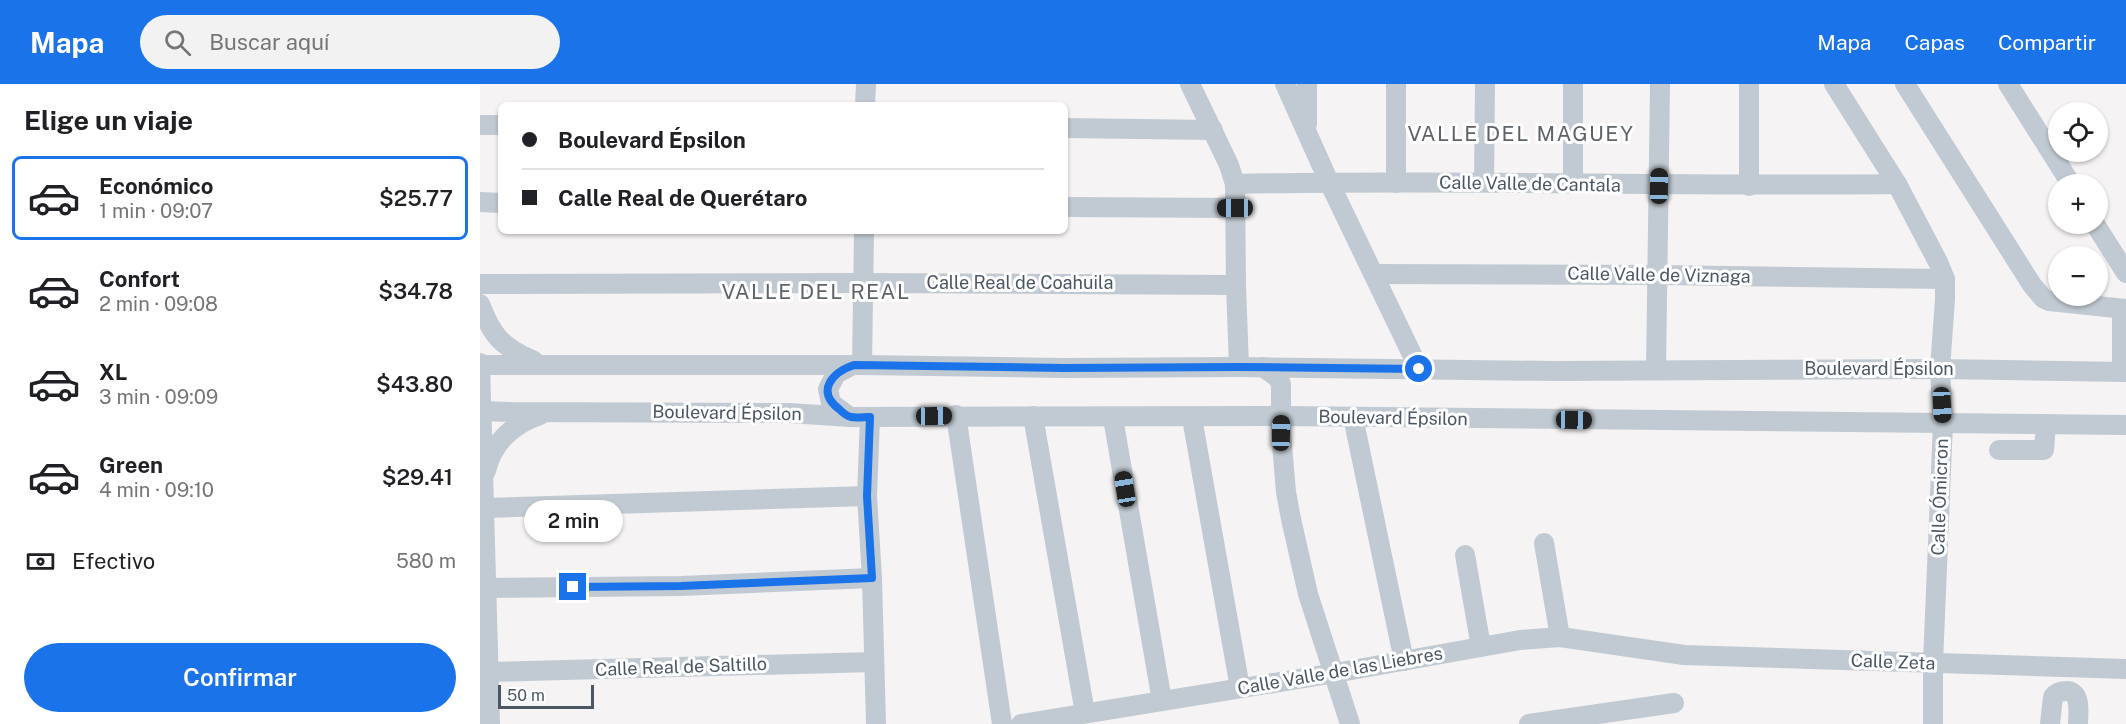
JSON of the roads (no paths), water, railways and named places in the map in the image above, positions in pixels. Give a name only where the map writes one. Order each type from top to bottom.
[{"type":"street","points":[[865,102],[866,84]]},
{"type":"street","points":[[1190,84],[1234,176],[1239,367]]},
{"type":"street","points":[[1285,84],[1329,182],[1419,369]]},
{"type":"street","points":[[1307,84],[1307,132]]},
{"type":"street","points":[[1396,84],[1396,183]]},
{"type":"street","points":[[1484,182],[1485,84]]},
{"type":"street","points":[[1573,184],[1574,84]]},
{"type":"street","points":[[1656,370],[1660,84]]},
{"type":"street","points":[[1749,84],[1749,186]]},
{"type":"street","name":"Calle Ómicron","points":[[1834,84],[1897,184],[1945,279],[1940,369],[1943,423],[1933,724]]},
{"type":"street","points":[[1905,84],[2038,292],[2049,302],[2124,309],[2124,372]]},
{"type":"street","points":[[2008,84],[2065,174]]},
{"type":"street","points":[[480,125],[498,125]]},
{"type":"street","points":[[1068,128],[1213,130]]},
{"type":"street","name":"Calle Valle de Cantala","points":[[1235,184],[1484,182],[1749,186],[1897,184]]},
{"type":"street","points":[[480,202],[498,202]]},
{"type":"street","points":[[1068,207],[1235,208]]},
{"type":"street","points":[[850,417],[831,403],[828,389],[836,374],[858,365],[864,234]]},
{"type":"street","points":[[2101,234],[2126,273]]},
{"type":"street","name":"Calle Valle de Viznaga","points":[[1374,274],[1945,279]]},
{"type":"street","name":"Calle Real de Coahuila","points":[[480,284],[1236,285]]},
{"type":"street","points":[[480,304],[488,324],[500,341],[517,353],[542,364]]},
{"type":"street","points":[[480,364],[490,724]]},
{"type":"street","name":"Boulevard Épsilon","points":[[480,364],[1263,367],[1554,371],[1940,369],[2124,372]]},
{"type":"street","points":[[1263,367],[1277,377],[1281,384],[1283,467],[1296,539],[1308,594],[1350,724]]},
{"type":"street","name":"Boulevard Épsilon","points":[[481,411],[789,413],[850,417],[1281,416],[2126,425]]},
{"type":"street","points":[[483,485],[487,466],[497,445],[518,425],[549,412]]},
{"type":"street","points":[[956,416],[1002,724]]},
{"type":"street","points":[[1033,416],[1085,714]]},
{"type":"street","points":[[870,417],[867,496],[876,724]]},
{"type":"street","points":[[1353,417],[1404,661]]},
{"type":"street","points":[[1113,418],[1162,701]]},
{"type":"street","points":[[1192,418],[1240,687]]},
{"type":"street","points":[[1999,450],[2044,450],[2046,424]]},
{"type":"street","points":[[484,508],[867,496]]},
{"type":"street","points":[[1544,543],[1560,638]]},
{"type":"street","points":[[1465,555],[1481,647]]},
{"type":"street","points":[[486,588],[681,586],[872,578]]},
{"type":"street","name":"Calle Valle de las Liebres","points":[[1021,724],[1335,673],[1520,640],[1560,638],[1661,653]]},
{"type":"street","name":"Calle Zeta","points":[[1661,653],[2126,669]]},
{"type":"street","name":"Calle Real de Saltillo","points":[[488,672],[874,662]]},
{"type":"street","points":[[2050,724],[2053,697],[2065,691],[2073,692],[2078,700],[2078,724]]},
{"type":"street","points":[[1529,724],[1599,719],[1674,703]]},
{"type":"district","name":"VALLE DEL MAGUEY","points":[[1521,134]]},
{"type":"district","name":"VALLE DEL REAL","points":[[816,292]]}]
